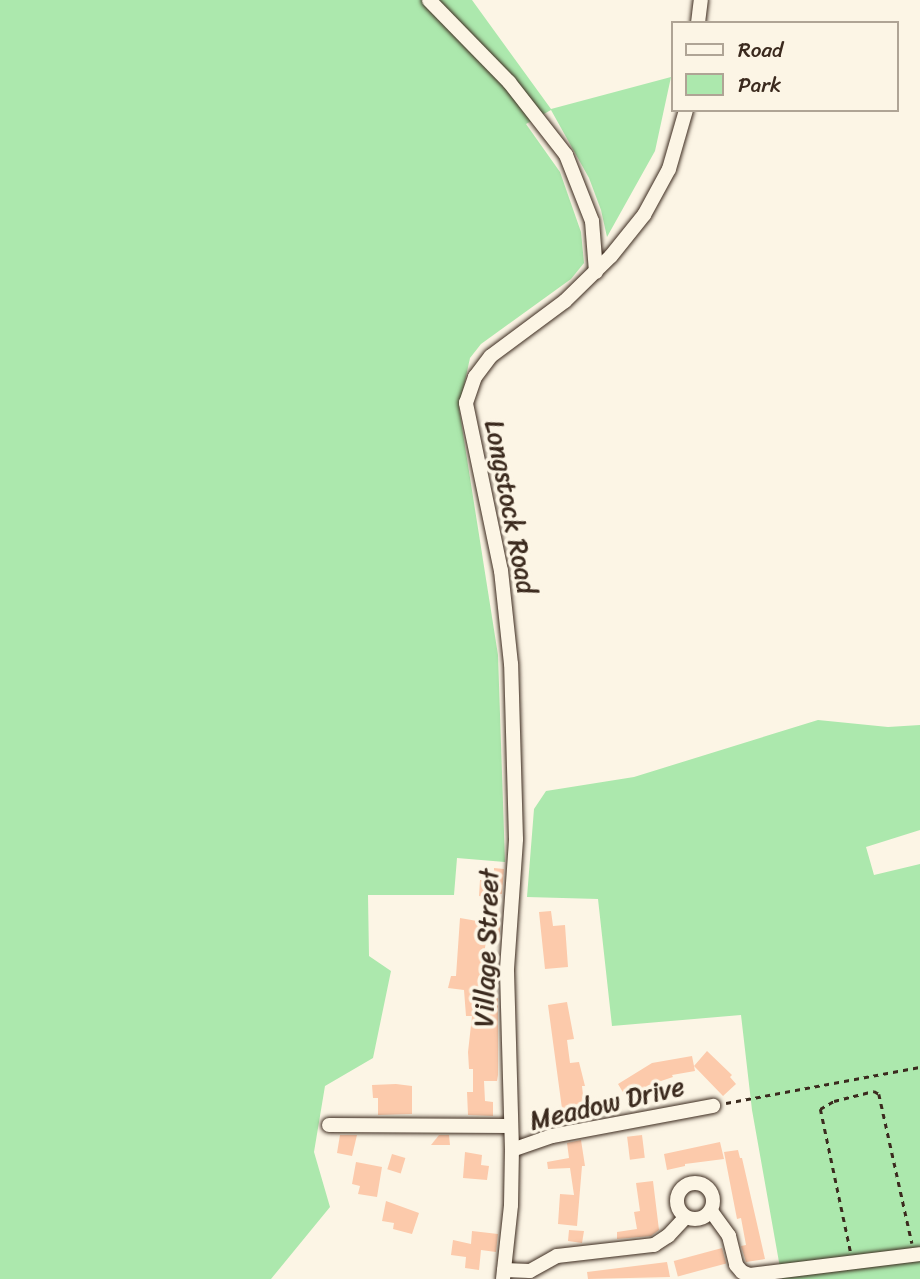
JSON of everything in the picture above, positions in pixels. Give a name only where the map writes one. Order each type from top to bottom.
[{"type":"street","points":[[429,0],[509,82],[566,155],[592,221],[596,272]]},
{"type":"street","points":[[698,21],[701,0]]},
{"type":"street","name":"Longstock Road","points":[[507,620],[501,571],[468,420],[469,391],[491,356],[565,301],[628,236],[656,195],[677,147],[686,112]]},
{"type":"street","name":"Village Street","points":[[503,1275],[511,1205],[507,969],[516,829],[507,620]]},
{"type":"street","name":"Meadow Drive","points":[[512,1150],[552,1136],[713,1105]]},
{"type":"street","points":[[329,1125],[511,1126]]},
{"type":"street","points":[[691,1183],[709,1188],[714,1199],[711,1211],[702,1218],[686,1217],[677,1201],[681,1189],[691,1183]]},
{"type":"street","points":[[711,1211],[729,1236],[736,1265],[742,1272],[750,1275],[920,1254]]},
{"type":"street","points":[[503,1275],[530,1271],[557,1256],[654,1245],[668,1236],[686,1217]]},
{"type":"path","points":[[713,1105],[920,1067]]},
{"type":"path","points":[[853,1264],[820,1109],[834,1101],[874,1091],[880,1094],[912,1243],[920,1254]]},
{"type":"green space","points":[[0,0],[472,0],[551,109],[671,77],[655,151],[607,237],[601,210],[589,178],[551,110],[526,124],[560,172],[581,232],[584,263],[571,279],[481,344],[470,358],[459,408],[498,655],[505,862],[457,858],[454,895],[368,895],[369,956],[391,971],[373,1058],[325,1086],[314,1152],[330,1207],[271,1279],[0,1279]]},
{"type":"green space","points":[[818,720],[888,727],[920,725],[920,830],[866,847],[874,875],[920,864],[920,1279],[782,1279],[752,1110],[741,1015],[612,1026],[598,899],[527,897],[534,809],[546,791],[634,777]]},
{"type":"building","points":[[494,868],[504,869],[502,894],[492,893],[491,898],[479,896],[480,880],[494,881]]},
{"type":"building","points":[[551,911],[553,926],[565,925],[568,967],[545,969],[539,912]]},
{"type":"building","points":[[460,918],[500,925],[500,938],[487,936],[478,989],[490,991],[491,998],[498,998],[497,1081],[484,1081],[485,1101],[493,1102],[493,1116],[468,1115],[467,1092],[473,1092],[473,1069],[469,1069],[468,1052],[472,1016],[466,1016],[464,990],[448,988],[451,976],[456,976]]},
{"type":"building","points":[[567,1002],[574,1039],[567,1040],[570,1063],[579,1062],[585,1086],[582,1086],[585,1113],[563,1116],[548,1005]]},
{"type":"building","points":[[707,1051],[732,1075],[730,1077],[736,1084],[723,1096],[694,1066]]},
{"type":"building","points":[[692,1056],[695,1071],[672,1075],[673,1077],[649,1085],[627,1099],[618,1084],[652,1063]]},
{"type":"building","points":[[372,1085],[412,1086],[412,1114],[378,1115],[378,1098],[373,1098]]},
{"type":"building","points":[[340,1135],[357,1135],[352,1156],[337,1153]]},
{"type":"building","points":[[439,1135],[449,1135],[450,1145],[431,1145]]},
{"type":"building","points":[[642,1135],[645,1158],[630,1160],[627,1137]]},
{"type":"building","points":[[581,1140],[585,1166],[582,1166],[577,1226],[558,1224],[560,1194],[574,1195],[570,1168],[548,1169],[547,1162],[569,1158],[567,1143]]},
{"type":"building","points":[[720,1142],[724,1159],[685,1164],[667,1170],[664,1154]]},
{"type":"building","points":[[738,1150],[765,1259],[746,1262],[741,1246],[746,1245],[741,1218],[737,1219],[724,1152]]},
{"type":"building","points":[[465,1152],[482,1155],[481,1165],[489,1166],[487,1180],[463,1178]]},
{"type":"building","points":[[392,1154],[405,1158],[401,1173],[387,1169]]},
{"type":"building","points":[[356,1162],[382,1167],[377,1197],[358,1194],[360,1186],[352,1184]]},
{"type":"building","points":[[653,1181],[659,1230],[651,1236],[617,1239],[617,1232],[637,1229],[634,1212],[640,1211],[636,1183]]},
{"type":"building","points":[[386,1201],[419,1213],[412,1234],[393,1229],[394,1223],[382,1221]]},
{"type":"building","points":[[569,1230],[584,1231],[582,1243],[568,1241]]},
{"type":"building","points":[[472,1231],[498,1234],[496,1252],[481,1250],[479,1270],[465,1268],[466,1257],[451,1255],[453,1240],[471,1244]]},
{"type":"building","points":[[722,1248],[726,1263],[678,1276],[674,1261]]},
{"type":"building","points":[[667,1262],[670,1277],[588,1279],[587,1272]]}]
